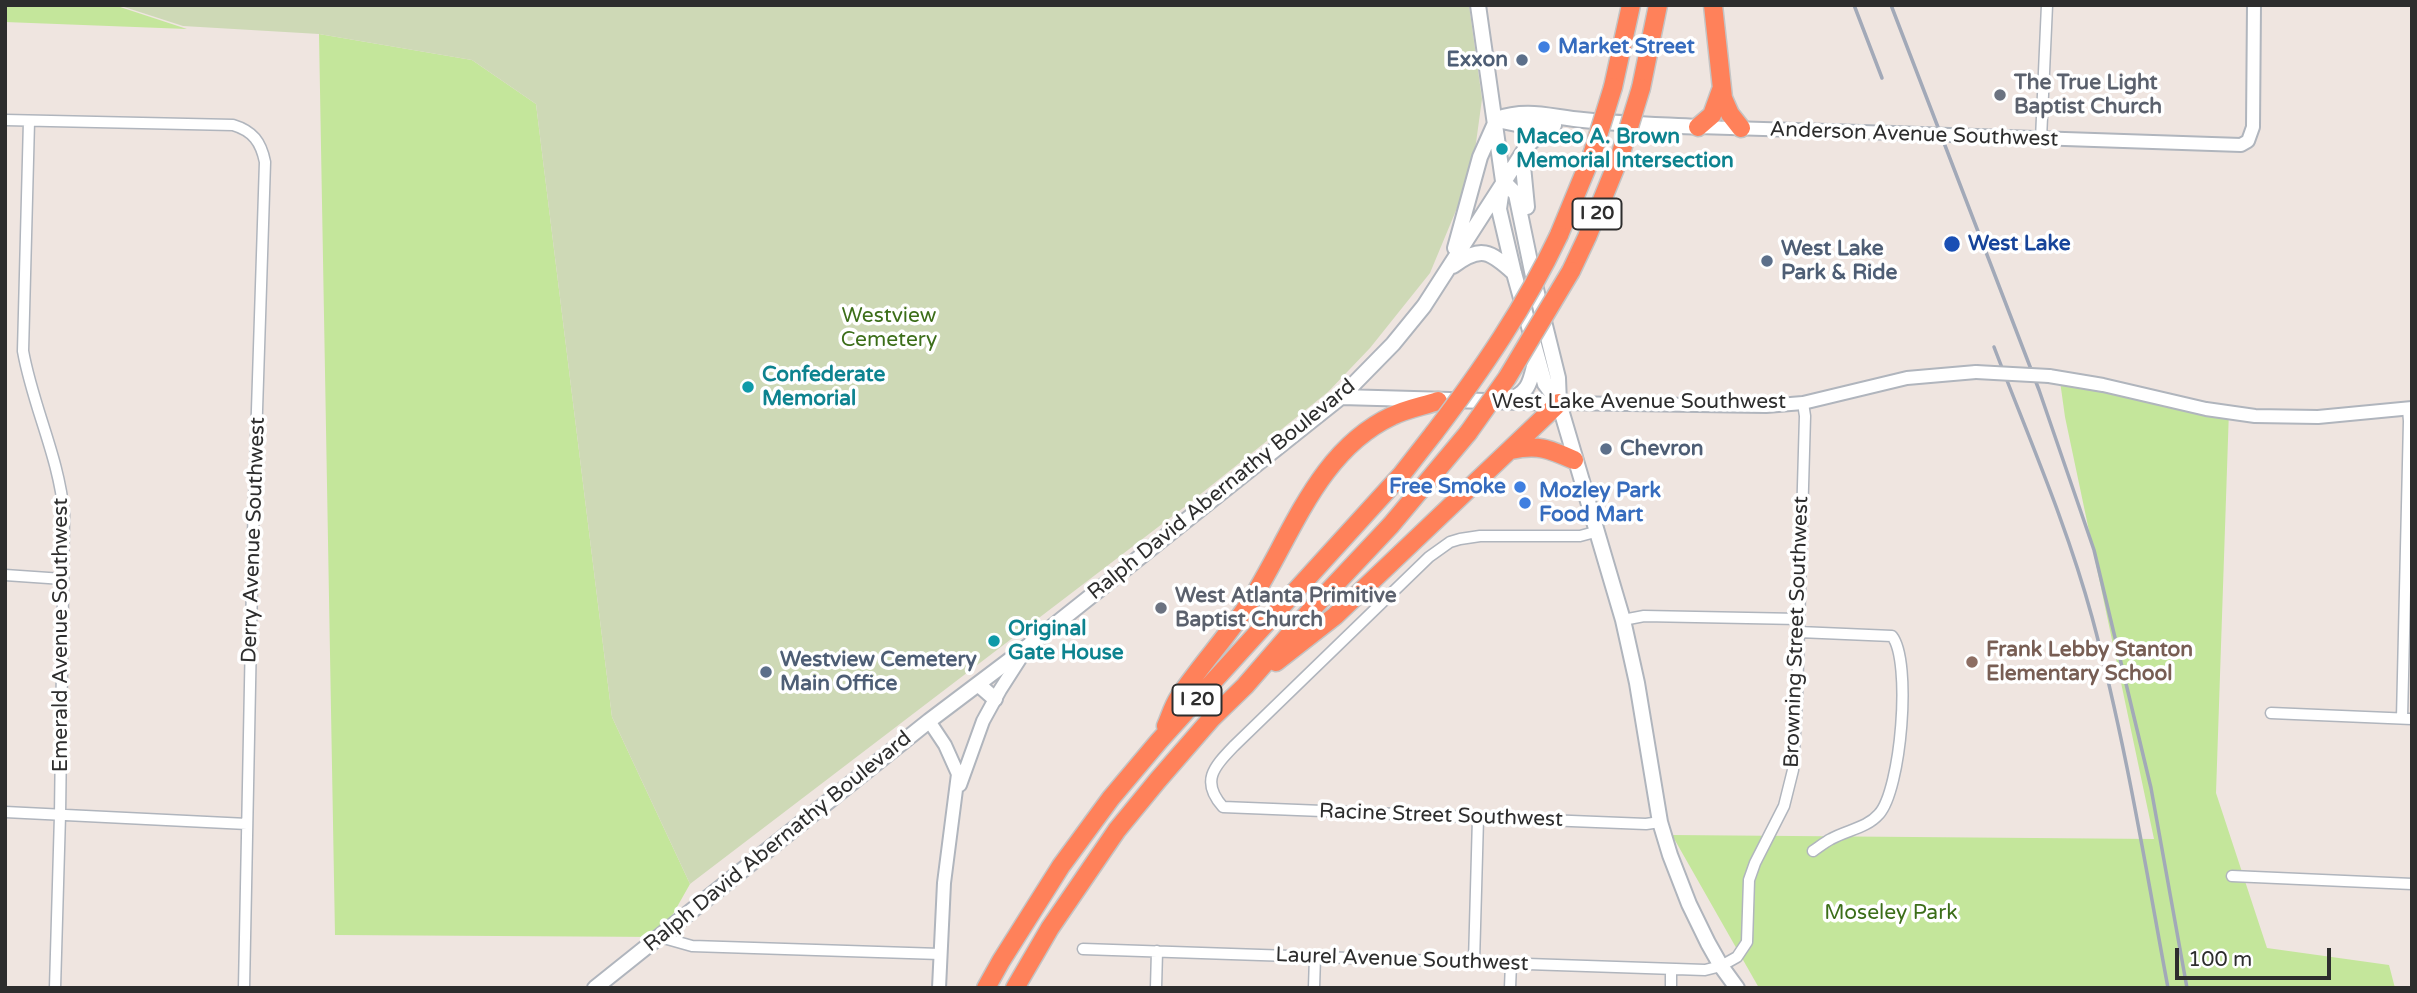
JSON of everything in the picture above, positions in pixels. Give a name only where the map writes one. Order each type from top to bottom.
[{"type":"highway","name":"I 20","points":[[986,988],[1062,866],[1111,798],[1159,741],[1402,474],[1482,370],[1512,324],[1559,235],[1592,155],[1613,87],[1631,5]]},
{"type":"highway","name":"I 20","points":[[1015,988],[1050,928],[1117,830],[1211,719],[1245,686],[1311,610],[1391,525],[1468,433],[1507,378],[1571,271],[1620,156],[1641,88],[1658,5]]},
{"type":"highway","points":[[1713,5],[1726,107],[1741,128]]},
{"type":"highway","points":[[1698,127],[1712,115],[1722,87]]},
{"type":"highway","points":[[1159,741],[1177,699],[1255,594],[1324,474],[1374,426],[1394,415],[1438,401]]},
{"type":"highway","points":[[1245,686],[1335,616],[1559,403]]},
{"type":"highway","points":[[1511,450],[1529,446],[1548,448],[1574,460]]},
{"type":"main road","points":[[1478,5],[1503,181],[1499,209],[1536,356],[1545,384],[1559,403]]},
{"type":"main road","name":"Anderson Avenue Southwest","points":[[1496,120],[1515,113],[1698,127]]},
{"type":"main road","points":[[1448,271],[1480,157],[1496,120]]},
{"type":"main road","name":"Anderson Avenue Southwest","points":[[1496,120],[1525,126],[1554,125],[1580,120]]},
{"type":"main road","name":"Ralph David Abernathy Boulevard","points":[[595,988],[1341,397],[1393,344],[1424,306],[1527,146],[1554,125]]},
{"type":"main road","points":[[1527,146],[1523,166],[1527,209],[1565,376],[1559,403]]},
{"type":"main road","points":[[1503,181],[1516,194],[1558,378],[1559,403],[1623,620],[1637,683],[1660,822],[1689,904],[1721,966],[1737,988]]},
{"type":"main road","points":[[1448,271],[1465,257],[1485,252],[1494,255],[1514,273]]},
{"type":"main road","points":[[1506,401],[1518,397],[1527,388],[1536,356]]},
{"type":"main road","name":"West Lake Avenue Southwest","points":[[1341,397],[1559,403]]},
{"type":"main road","points":[[979,685],[995,699]]},
{"type":"street","points":[[2041,139],[2047,5]]},
{"type":"street","name":"Anderson Avenue Southwest","points":[[1698,127],[2235,147],[2248,141],[2253,127],[2254,5]]},
{"type":"street","name":"Derry Avenue Southwest","points":[[5,120],[233,125],[251,134],[263,150],[265,162],[244,988]]},
{"type":"street","name":"Emerald Avenue Southwest","points":[[29,121],[23,351],[28,381],[61,487],[64,514],[55,988]]},
{"type":"street","name":"West Lake Avenue Southwest","points":[[1559,403],[1766,406],[1803,403],[1907,378],[1976,372],[2049,376],[2103,385],[2206,409],[2255,416],[2318,417],[2410,408]]},
{"type":"street","name":"Browning Street Southwest","points":[[1721,966],[1737,957],[1747,942],[1749,880],[1784,806],[1793,770],[1805,416],[1803,403]]},
{"type":"street","points":[[2271,713],[2407,718],[2410,408]]},
{"type":"street","name":"Racine Street Southwest","points":[[1595,532],[1580,536],[1479,536],[1450,542],[1429,557],[1220,760],[1210,778],[1211,790],[1223,807],[1646,824],[1660,822]]},
{"type":"street","points":[[5,575],[63,579]]},
{"type":"street","points":[[1623,620],[1644,617],[1799,619]]},
{"type":"street","points":[[1799,632],[1892,636],[1898,643],[1902,663],[1901,734],[1893,786],[1887,803],[1879,815],[1868,824],[1832,838],[1813,851]]},
{"type":"street","points":[[957,795],[983,721],[1027,647]]},
{"type":"street","points":[[929,721],[958,774],[946,856],[940,987]]},
{"type":"street","points":[[5,812],[247,824]]},
{"type":"street","points":[[1474,962],[1478,818]]},
{"type":"street","points":[[2232,876],[2412,884]]},
{"type":"street","points":[[660,937],[692,946],[940,954]]},
{"type":"street","name":"Laurel Avenue Southwest","points":[[1083,949],[1705,970],[1721,966]]},
{"type":"street","points":[[1156,988],[1157,951]]},
{"type":"street","points":[[1314,988],[1315,957]]},
{"type":"street","points":[[1510,988],[1511,963]]},
{"type":"street","points":[[1671,969],[1671,988]]},
{"type":"green space","points":[[5,5],[114,5],[187,29],[5,22]]},
{"type":"green space","name":"Westview Cemetery","points":[[118,5],[1469,5],[1482,99],[1472,172],[1430,273],[1370,348],[1328,392],[1187,505],[690,884],[612,717],[536,104],[472,60],[319,34],[183,26]]},
{"type":"green space","points":[[319,34],[472,60],[536,104],[612,717],[690,884],[660,937],[335,935]]},
{"type":"green space","name":"Moseley Park","points":[[2060,381],[2229,410],[2216,793],[2267,948],[2389,965],[2395,988],[1759,988],[1672,835],[2154,839],[2065,417]]},
{"type":"railway","points":[[1854,5],[1882,78]]},
{"type":"railway","points":[[1891,5],[2039,390],[2094,550],[2151,788],[2187,988]]},
{"type":"railway","points":[[1994,347],[2059,515],[2092,617],[2124,755],[2168,988]]},
{"type":"place","name":"Market Street","points":[[1544,47]]},
{"type":"place","name":"Exxon","points":[[1522,60]]},
{"type":"place","name":"The True Light Baptist Church","points":[[2000,95]]},
{"type":"place","name":"Maceo A. Brown Memorial Intersection","points":[[1502,149]]},
{"type":"place","name":"West Lake","points":[[1952,244]]},
{"type":"place","name":"West Lake Park & Ride","points":[[1767,261]]},
{"type":"place","name":"Confederate Memorial","points":[[748,387]]},
{"type":"place","name":"Chevron","points":[[1606,449]]},
{"type":"place","name":"Free Smoke","points":[[1520,487]]},
{"type":"place","name":"Mozley Park Food Mart","points":[[1525,503]]},
{"type":"place","name":"West Atlanta Primitive Baptist Church","points":[[1161,608]]},
{"type":"place","name":"Original Gate House","points":[[994,641]]},
{"type":"place","name":"Frank Lebby Stanton Elementary School","points":[[1972,662]]},
{"type":"place","name":"Westview Cemetery Main Office","points":[[766,672]]}]
